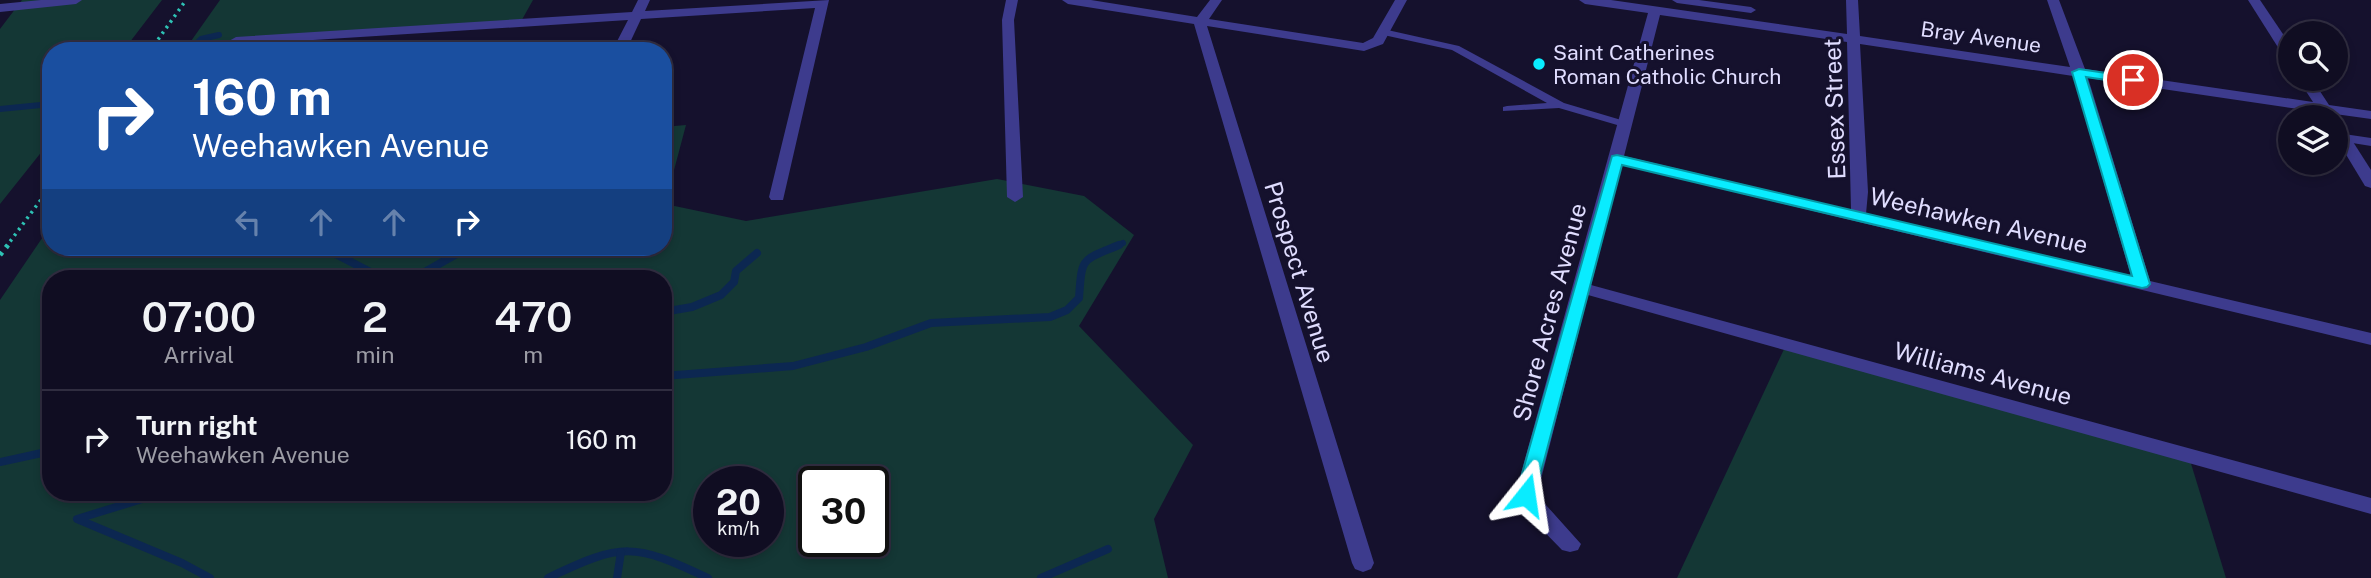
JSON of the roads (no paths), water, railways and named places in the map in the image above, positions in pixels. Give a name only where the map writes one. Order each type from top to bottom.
[{"type":"street","points":[[0,8],[76,0]]},
{"type":"street","points":[[624,42],[644,0]]},
{"type":"street","points":[[1012,0],[1008,20],[1015,197]]},
{"type":"street","points":[[1068,0],[1348,45],[1373,45],[1401,0]]},
{"type":"street","points":[[1200,22],[1216,0]]},
{"type":"street","name":"Bray Avenue","points":[[1585,0],[1655,10],[1751,11],[1855,40],[2079,72],[2279,105]]},
{"type":"street","name":"Essex Street","points":[[1852,0],[1860,192],[1858,217]]},
{"type":"street","points":[[2053,0],[2079,72],[2142,284]]},
{"type":"street","points":[[2254,0],[2278,37]]},
{"type":"street","points":[[236,41],[823,2],[777,197]]},
{"type":"street","name":"Shore Acres Avenue","points":[[1570,544],[1527,501],[1526,495],[1655,10]]},
{"type":"street","name":"Prospect Avenue","points":[[1200,22],[1363,562]]},
{"type":"street","name":"Bray Avenue","points":[[2348,114],[2371,115]]},
{"type":"street","points":[[2348,145],[2371,183]]},
{"type":"street","name":"Weehawken Avenue","points":[[1617,159],[2371,339]]},
{"type":"street","name":"Williams Avenue","points":[[1583,288],[2371,506]]},
{"type":"lane","points":[[1677,0],[1751,11]]},
{"type":"lane","points":[[1383,32],[1455,48],[1560,105],[1624,124]]},
{"type":"lane","points":[[1507,108],[1560,105]]},
{"type":"lane","points":[[2348,135],[2371,142]]},
{"type":"waterway","points":[[198,42],[219,35]]},
{"type":"waterway","points":[[0,109],[42,105]]},
{"type":"waterway","points":[[1119,245],[1123,243]]},
{"type":"waterway","points":[[672,375],[793,366],[866,347],[931,323],[1050,317],[1067,310],[1079,298],[1081,274],[1086,262],[1119,245]]},
{"type":"waterway","points":[[1115,247],[1119,245]]},
{"type":"waterway","points":[[672,310],[692,307],[721,295],[734,282],[736,271],[757,253]]},
{"type":"waterway","points":[[339,256],[367,270]]},
{"type":"waterway","points":[[428,270],[453,256]]},
{"type":"waterway","points":[[0,462],[42,453]]},
{"type":"waterway","points":[[136,501],[77,519],[182,563],[210,578]]},
{"type":"waterway","points":[[1041,578],[1108,549]]},
{"type":"waterway","points":[[548,578],[594,558],[628,551],[662,558],[708,578]]},
{"type":"waterway","points":[[617,578],[621,552]]},
{"type":"place","name":"Saint Catherines Roman Catholic Church","points":[[1539,64]]}]
